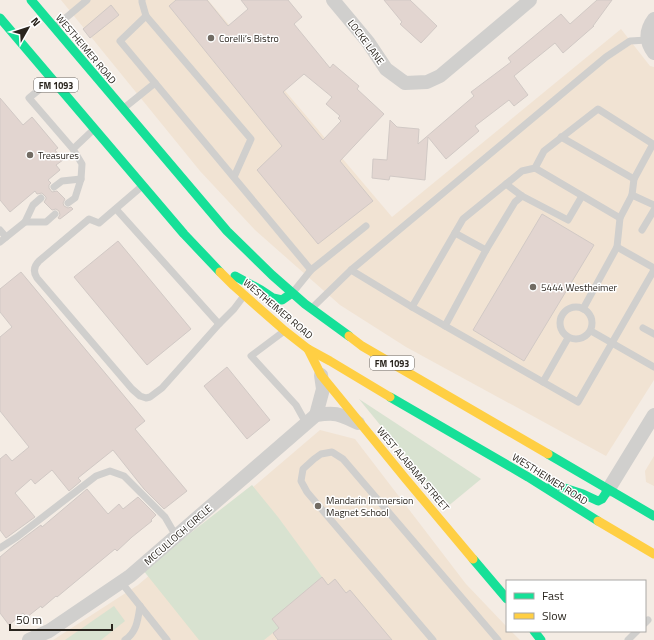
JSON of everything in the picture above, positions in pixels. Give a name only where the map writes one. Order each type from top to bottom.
[{"type":"main road","name":"WESTHEIMER ROAD","points":[[31,0],[227,231],[272,275],[311,309],[362,346],[654,516]]},
{"type":"main road","name":"WESTHEIMER ROAD","points":[[0,18],[184,234],[234,286],[285,331],[308,349],[528,477],[594,519],[654,554]]},
{"type":"main road","points":[[212,263],[273,298],[282,300],[292,293]]},
{"type":"main road","name":"WEST ALABAMA STREET","points":[[308,349],[321,375],[506,598]]},
{"type":"main road","points":[[528,477],[584,494],[598,500],[602,499],[608,490]]},
{"type":"street","name":"LOCKE LANE","points":[[333,0],[368,42],[386,69],[405,83],[427,82],[440,76],[530,0]]},
{"type":"street","points":[[654,19],[649,25],[647,33],[649,47],[654,53]]},
{"type":"street","points":[[311,419],[323,389],[321,375]]},
{"type":"street","points":[[311,419],[331,413],[340,415],[363,425]]},
{"type":"street","points":[[608,490],[654,415]]},
{"type":"street","name":"MCCULLOCH CIRCLE","points":[[29,640],[49,630],[130,576],[311,419]]},
{"type":"lane","points":[[74,0],[79,7]]},
{"type":"lane","points":[[54,28],[87,0]]},
{"type":"lane","points":[[142,0],[146,16],[251,139],[234,178]]},
{"type":"lane","points":[[146,16],[120,41],[311,270]]},
{"type":"lane","points":[[311,309],[351,270],[606,56],[630,41],[647,40]]},
{"type":"lane","points":[[51,79],[29,98],[73,149],[82,164],[81,179],[75,198],[68,203]]},
{"type":"lane","points":[[123,108],[155,83]]},
{"type":"lane","points":[[535,168],[544,151],[598,109],[653,144],[634,179],[632,196],[620,218],[617,247],[583,309]]},
{"type":"lane","points":[[73,149],[94,129]]},
{"type":"lane","points":[[562,137],[634,179]]},
{"type":"lane","points":[[412,307],[463,219],[522,171],[535,168],[620,218]]},
{"type":"lane","points":[[54,187],[62,181],[81,179]]},
{"type":"lane","points":[[506,184],[522,196],[568,220],[582,196]]},
{"type":"lane","points":[[143,185],[99,224],[89,219],[39,261],[35,266],[34,272],[37,278],[137,394],[148,398],[162,388],[219,324],[234,310],[244,295]]},
{"type":"lane","points":[[445,326],[486,250],[515,202],[522,196]]},
{"type":"lane","points":[[632,196],[654,205]]},
{"type":"lane","points":[[0,230],[3,240],[25,222],[32,205],[41,198]]},
{"type":"lane","points":[[116,209],[219,324]]},
{"type":"lane","points":[[642,230],[654,210]]},
{"type":"lane","points":[[25,222],[46,222],[55,214]]},
{"type":"lane","points":[[292,293],[311,270],[366,226]]},
{"type":"lane","points":[[455,233],[486,250]]},
{"type":"lane","points":[[351,270],[412,307],[578,402],[654,269],[617,247]]},
{"type":"lane","points":[[578,307],[583,309],[591,316],[591,331],[588,335],[579,339],[568,338],[564,334],[560,324],[563,314],[572,308],[578,307]]},
{"type":"lane","points":[[643,328],[654,334]]},
{"type":"lane","points":[[285,331],[251,356],[296,405],[311,419]]},
{"type":"lane","points":[[591,331],[654,367]]},
{"type":"lane","points":[[543,382],[568,338]]},
{"type":"lane","points":[[433,640],[307,492],[302,481],[303,470],[314,458],[321,454],[332,452],[343,459],[498,640]]},
{"type":"lane","points":[[0,548],[17,537],[96,476],[110,472],[124,476],[165,517],[176,536]]},
{"type":"lane","points":[[122,582],[167,640]]},
{"type":"lane","points":[[125,640],[134,631],[138,621],[140,606]]},
{"type":"lane","points":[[628,640],[636,632]]},
{"type":"shaded area","points":[[61,0],[208,0],[392,217],[621,29],[650,66],[654,67],[654,380],[606,456],[406,347],[340,305],[255,230],[200,171]]},
{"type":"shaded area","name":"Mandarin Immersion Magnet School","points":[[320,430],[355,439],[466,584],[506,626],[506,632],[512,632],[520,640],[53,640],[138,585]]},
{"type":"shaded area","points":[[654,456],[654,486],[646,482],[645,471]]},
{"type":"green space","points":[[359,399],[481,479],[447,507]]},
{"type":"green space","points":[[252,485],[278,517],[322,577],[272,619],[279,628],[264,640],[199,640],[143,570]]},
{"type":"green space","points":[[114,606],[125,621],[101,640],[65,640]]},
{"type":"building","points":[[176,0],[207,0],[228,26],[248,9],[241,0],[288,0],[302,17],[294,24],[330,68],[333,64],[359,86],[357,89],[384,114],[340,161],[373,201],[318,244],[257,170],[282,146],[169,6]],"holes":[[[304,74],[332,97],[326,104],[340,116],[338,118],[341,121],[323,140],[283,92]]]},
{"type":"building","points":[[384,0],[410,0],[437,26],[421,43],[400,24],[402,22]]},
{"type":"building","points":[[597,0],[612,0],[594,26],[563,53],[555,43],[514,76],[528,95],[514,106],[509,100],[475,126],[479,131],[446,159],[428,137],[425,180],[390,176],[389,180],[372,178],[373,159],[387,160],[390,120],[397,127],[419,129],[418,144],[474,96],[471,92],[511,62],[508,58],[561,14],[570,24]]},
{"type":"building","points":[[111,5],[119,15],[90,38],[83,29]]},
{"type":"building","name":"Treasures","points":[[0,98],[23,125],[32,117],[58,148],[55,150],[63,160],[56,165],[60,170],[48,180],[51,183],[49,188],[52,192],[57,191],[65,199],[63,203],[64,206],[68,208],[71,207],[73,209],[60,219],[58,218],[60,215],[59,211],[56,209],[52,210],[44,202],[46,197],[42,193],[37,194],[35,191],[10,212],[0,200]]},
{"type":"building","name":"5444 Westheimer","points":[[542,214],[594,245],[524,361],[473,330]]},
{"type":"building","points":[[118,241],[191,329],[147,365],[74,277]]},
{"type":"building","points":[[21,272],[145,421],[135,429],[187,491],[164,509],[144,489],[113,450],[78,478],[81,481],[69,491],[52,470],[35,484],[31,479],[15,493],[35,517],[6,538],[0,530],[0,459],[6,454],[12,461],[29,447],[0,411],[0,337],[12,327],[0,312],[0,289]]},
{"type":"building","points":[[227,367],[270,420],[247,439],[204,386]]},
{"type":"building","points":[[87,489],[108,514],[119,504],[123,509],[138,497],[156,515],[151,520],[152,521],[117,551],[115,549],[57,597],[56,596],[42,608],[41,606],[27,617],[23,613],[9,625],[0,613],[0,557],[41,525],[42,527]]},
{"type":"building","points":[[322,577],[328,585],[335,579],[346,593],[350,590],[392,640],[278,640],[273,633],[279,628],[272,619]]},
{"type":"traffic: fast","points":[[31,0],[227,231],[272,275],[305,304],[349,336]]},
{"type":"traffic: fast","points":[[0,18],[184,234],[220,272]]},
{"type":"traffic: fast","points":[[235,276],[273,298],[282,300],[292,293]]},
{"type":"traffic: fast","points":[[390,397],[528,477],[598,521]]},
{"type":"traffic: fast","points":[[548,454],[654,516]]},
{"type":"traffic: fast","points":[[552,484],[583,494],[598,501],[602,499],[608,490]]},
{"type":"traffic: fast","points":[[473,559],[506,598]]},
{"type":"traffic: fast","points":[[535,632],[541,640]]},
{"type":"traffic: slow","points":[[220,272],[285,331],[308,349],[390,397]]},
{"type":"traffic: slow","points":[[349,336],[362,346],[548,454]]},
{"type":"traffic: slow","points":[[308,349],[321,375],[473,559]]},
{"type":"traffic: slow","points":[[598,521],[654,554]]},
{"type":"place","name":"Corelli’s Bistro","points":[[211,38]]},
{"type":"place","name":"Treasures","points":[[30,155]]},
{"type":"place","name":"5444 Westheimer","points":[[533,287]]},
{"type":"place","name":"Mandarin Immersion Magnet School","points":[[318,506]]}]
